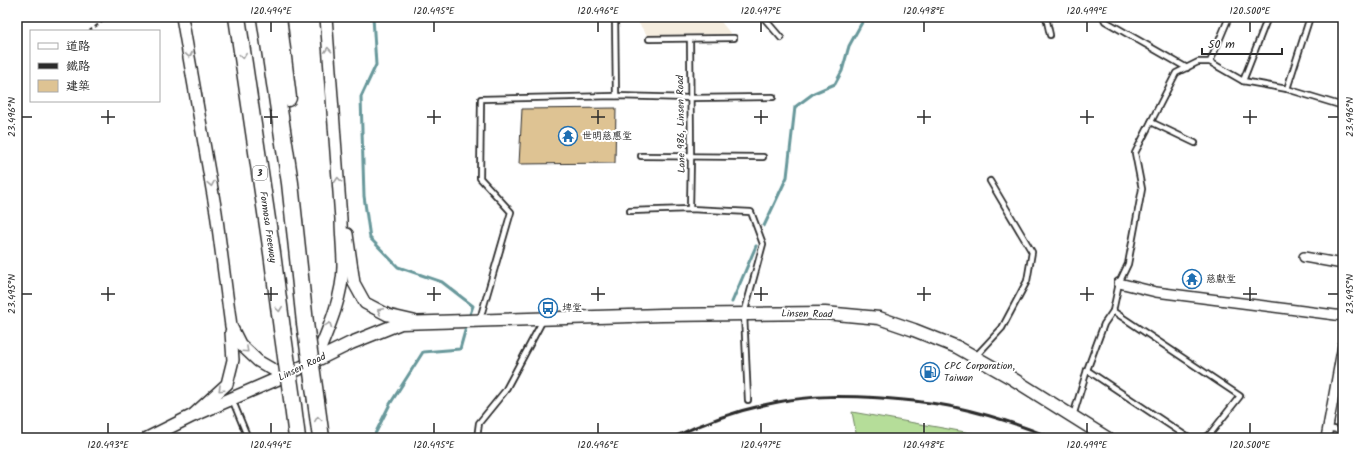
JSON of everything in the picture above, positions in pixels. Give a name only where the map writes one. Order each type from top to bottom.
[{"type":"highway","name":"Formosa Freeway","points":[[237,17],[272,253],[297,438]]},
{"type":"highway","points":[[265,17],[298,245]]},
{"type":"highway","points":[[278,17],[290,116],[298,245],[305,323],[321,438]]},
{"type":"main road","name":"Linsen Road","points":[[148,438],[192,416],[284,376],[351,343],[402,322],[662,315],[825,313],[879,318],[950,344],[1010,377],[1107,438]]},
{"type":"street","points":[[182,17],[216,212],[231,326],[233,360],[227,384],[192,416]]},
{"type":"street","points":[[315,361],[338,300],[343,267],[340,238],[341,219],[326,17]]},
{"type":"street","points":[[341,219],[347,235],[354,283],[365,303],[388,315],[417,322]]},
{"type":"street","points":[[1304,257],[1343,264]]},
{"type":"street","points":[[1120,283],[1156,292],[1343,316]]},
{"type":"street","points":[[231,326],[240,344],[258,361],[284,376]]},
{"type":"street","points":[[1326,438],[1338,390],[1343,345]]},
{"type":"lane","points":[[615,17],[616,96]]},
{"type":"lane","points":[[763,17],[781,38]]},
{"type":"lane","points":[[1046,17],[1050,34]]},
{"type":"lane","points":[[1103,17],[1105,21],[1187,68]]},
{"type":"lane","points":[[1210,62],[1229,17]]},
{"type":"lane","points":[[1243,81],[1268,17]]},
{"type":"lane","points":[[1287,89],[1310,17]]},
{"type":"lane","points":[[649,39],[734,38]]},
{"type":"lane","name":"Lane 986, Linsen Road","points":[[690,39],[690,210]]},
{"type":"lane","points":[[1073,416],[1087,370],[1104,324],[1113,311],[1120,283],[1128,264],[1142,189],[1135,153],[1176,73],[1198,62],[1210,62],[1243,81],[1287,89],[1343,106]]},
{"type":"lane","points":[[477,321],[512,212],[480,178],[481,99],[616,96],[690,98],[773,97]]},
{"type":"lane","points":[[1151,122],[1195,143]]},
{"type":"lane","points":[[641,156],[763,157]]},
{"type":"lane","points":[[975,357],[1002,328],[1027,281],[1032,252],[990,181]]},
{"type":"lane","points":[[630,211],[690,210],[751,212],[763,244],[744,314],[748,400]]},
{"type":"lane","points":[[1113,311],[1240,396],[1210,434],[1205,438]]},
{"type":"lane","points":[[477,438],[479,423],[505,391],[543,319]]},
{"type":"lane","points":[[1087,370],[1188,438]]},
{"type":"lane","points":[[232,399],[248,438]]},
{"type":"lane","points":[[1328,428],[1343,431]]},
{"type":"path","points":[[90,30],[109,17]]},
{"type":"shaded area","points":[[634,17],[717,17],[731,34],[647,35]]},
{"type":"green space","points":[[852,412],[988,436],[993,438],[857,438]]},
{"type":"building","name":"世明慈惠堂","points":[[616,108],[615,163],[519,164],[522,109]]},
{"type":"waterway","points":[[373,17],[376,65],[361,97],[364,196],[370,238],[398,267],[442,282],[473,306],[469,317]]},
{"type":"waterway","points":[[764,226],[787,177],[795,107],[814,93],[835,84],[842,71],[849,46],[865,17]]},
{"type":"waterway","points":[[732,302],[756,246]]},
{"type":"waterway","points":[[373,438],[390,404],[423,352],[460,349],[467,324]]},
{"type":"railway","points":[[672,438],[711,421],[738,412],[791,400],[817,397],[868,397],[927,402],[954,407],[1004,420],[1052,438]]},
{"type":"place","name":"世明慈惠堂","points":[[568,136]]},
{"type":"place","name":"慈獻堂","points":[[1192,279]]},
{"type":"place","name":"埤堂","points":[[548,308]]},
{"type":"place","name":"CPC Corporation, Taiwan","points":[[930,372]]}]
